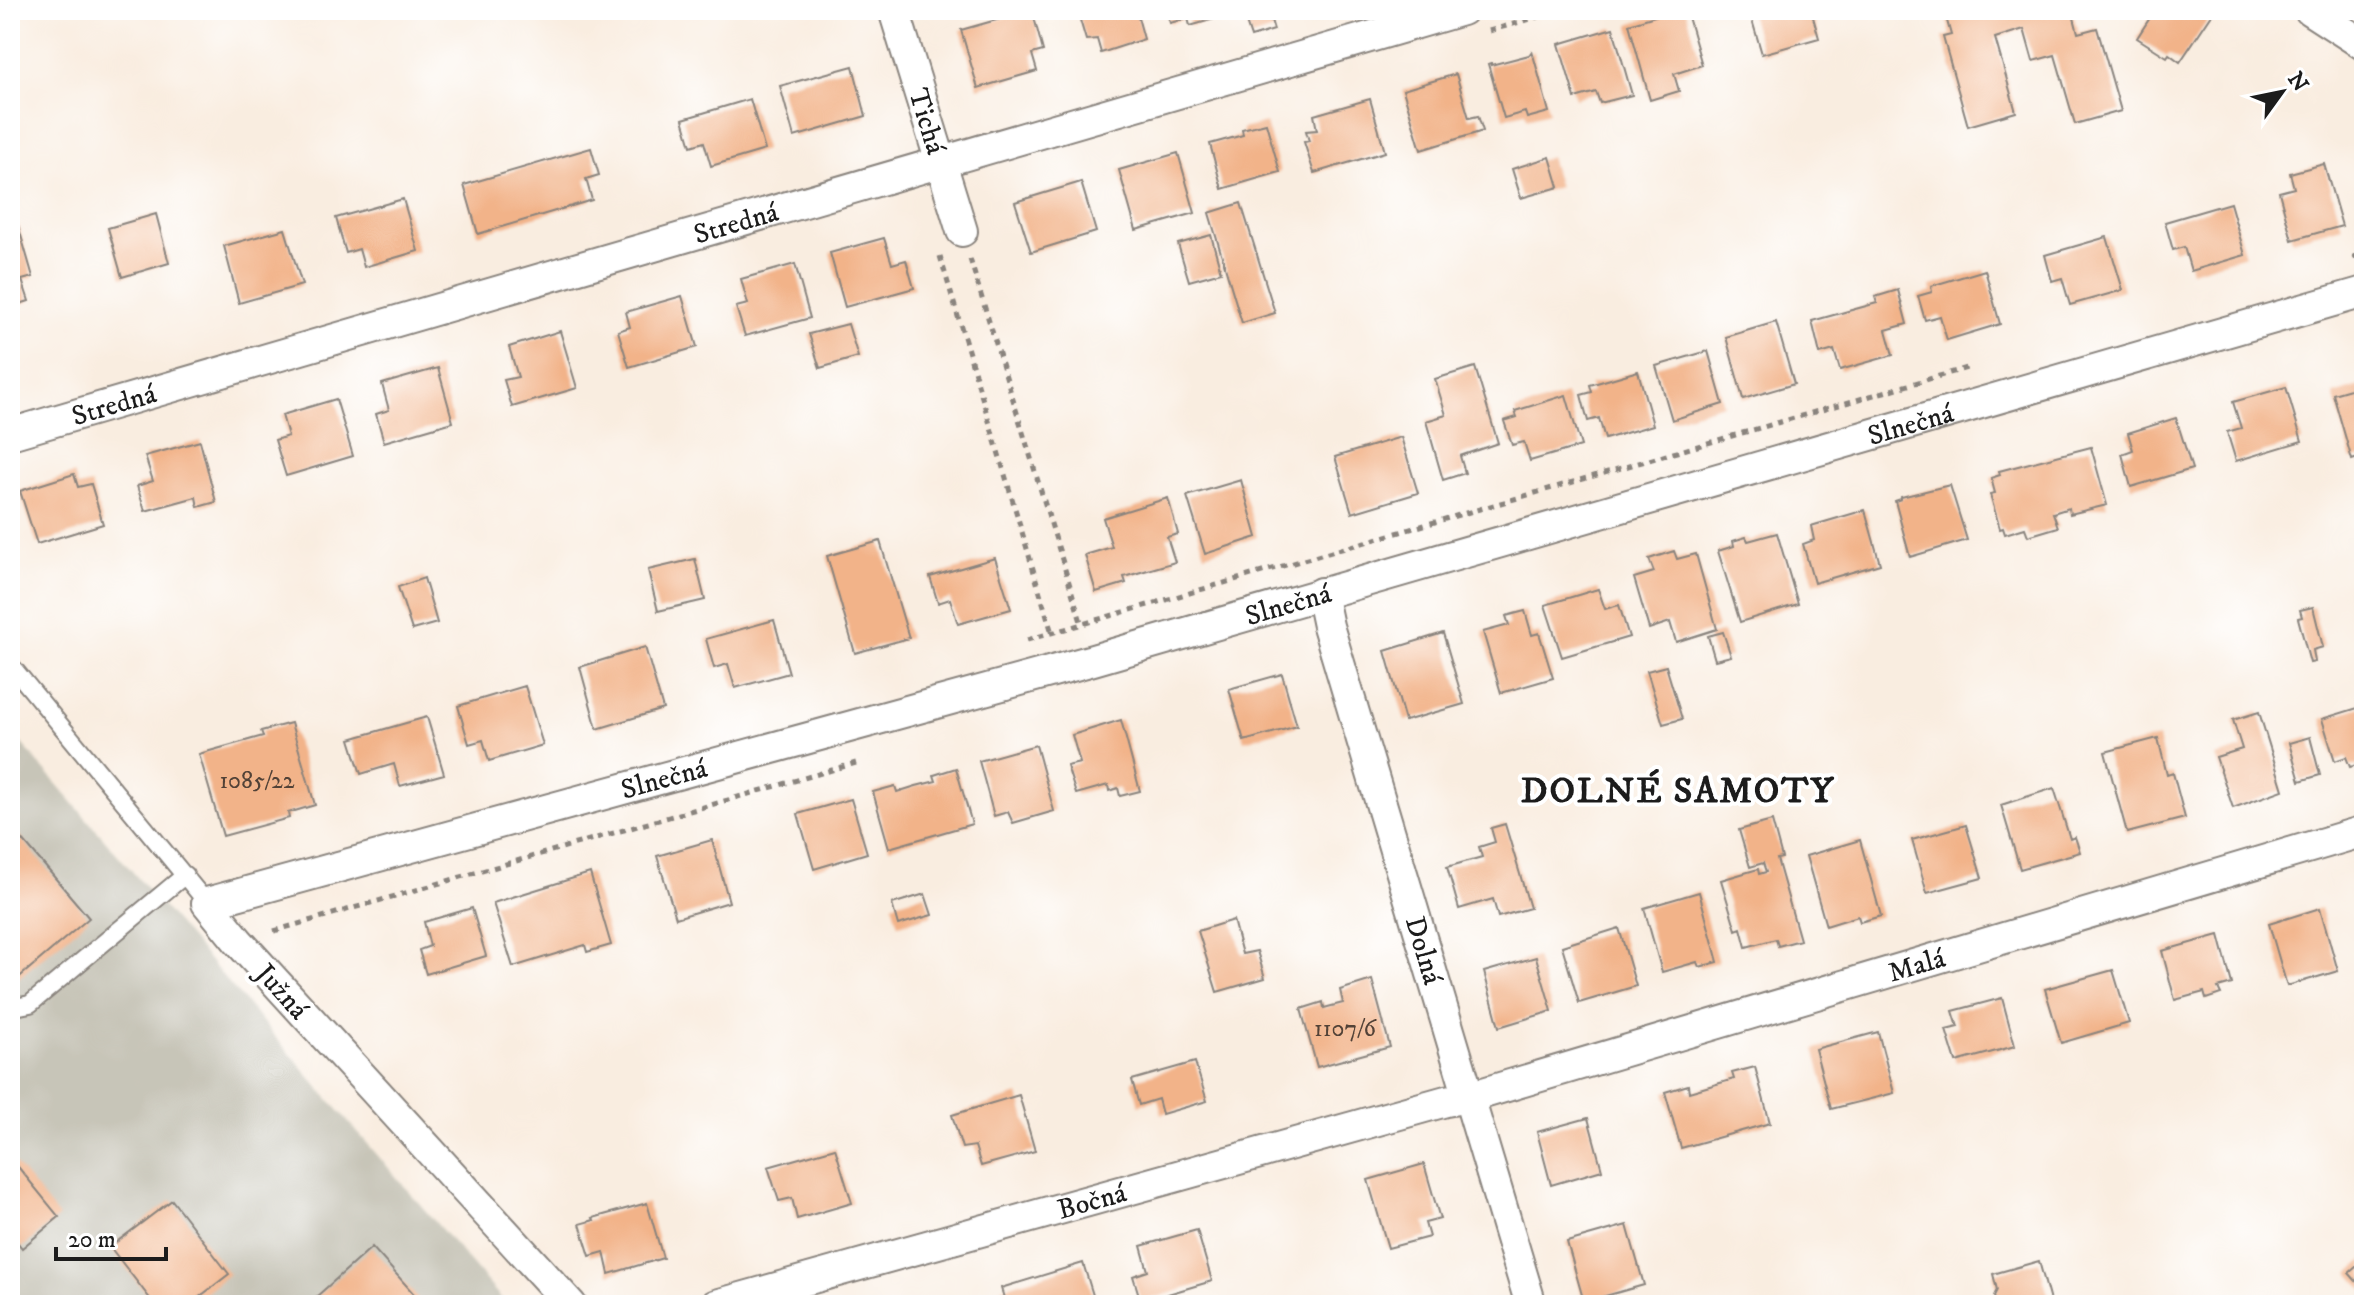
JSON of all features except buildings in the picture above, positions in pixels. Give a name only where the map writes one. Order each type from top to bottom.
[{"type":"street","name":"Tichá","points":[[894,10],[941,163],[949,237]]},
{"type":"street","name":"Stredná","points":[[10,434],[1462,10]]},
{"type":"street","points":[[2310,10],[2364,45]]},
{"type":"street","name":"Slnečná","points":[[207,903],[1093,660],[2364,292]]},
{"type":"street","name":"Dolná","points":[[1321,593],[1328,626],[1531,1305]]},
{"type":"street","name":"Malá","points":[[1470,1097],[2364,831]]},
{"type":"street","name":"Južná","points":[[207,903],[238,941],[571,1305]]},
{"type":"street","name":"Bočná","points":[[716,1305],[1446,1101],[1470,1097]]},
{"type":"lane","name":"Južná","points":[[10,664],[207,903]]},
{"type":"lane","points":[[10,1008],[30,1004],[185,875]]},
{"type":"path","points":[[949,237],[1093,660]]},
{"type":"path","points":[[949,237],[1052,633]]},
{"type":"path","points":[[2349,258],[2364,254]]},
{"type":"path","points":[[1021,641],[1967,368]]},
{"type":"shaded area","points":[[10,730],[507,1305],[10,1305]]},
{"type":"district","name":"DOLNÉ SAMOTY","points":[[1678,789]]}]
